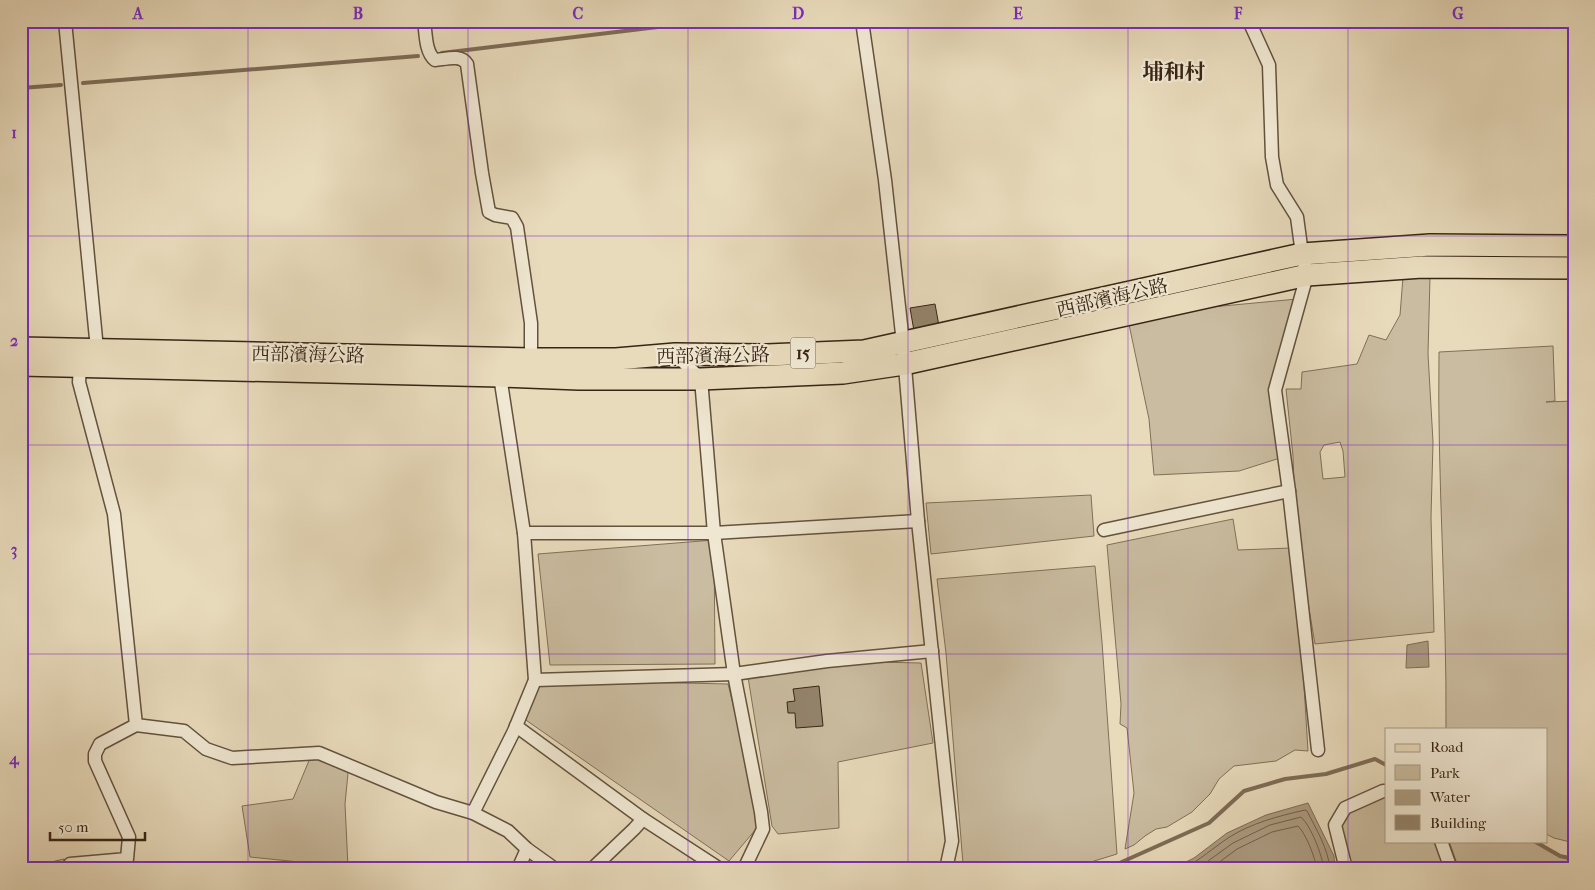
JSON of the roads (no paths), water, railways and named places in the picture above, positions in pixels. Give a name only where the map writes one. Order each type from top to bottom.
[{"type":"main road","name":"西部濱海公路","points":[[21,348],[97,349],[531,368],[580,379],[700,379],[843,373],[904,354],[1302,254],[1430,245],[1574,246]]},
{"type":"main road","name":"西部濱海公路","points":[[21,365],[500,376],[531,368],[675,354],[767,355],[864,351],[904,354],[1307,275],[1422,267],[1574,268]]},
{"type":"street","points":[[65,21],[97,349],[80,367],[79,382],[114,514],[136,726]]},
{"type":"street","points":[[424,21],[429,52],[435,60],[460,58],[466,61],[467,64],[489,212],[512,218],[517,227],[531,323],[531,368]]},
{"type":"street","points":[[862,21],[885,180],[904,354],[918,520],[952,841],[946,869]]},
{"type":"street","points":[[1249,21],[1269,65],[1272,157],[1275,176],[1277,186],[1297,217],[1307,275],[1275,390],[1289,491],[1318,750]]},
{"type":"street","points":[[675,354],[700,379],[714,533],[734,674],[762,812],[763,829],[744,869]]},
{"type":"street","points":[[473,813],[516,726],[535,680],[524,533],[500,376]]},
{"type":"street","points":[[1104,530],[1289,491]]},
{"type":"street","points":[[524,533],[714,533],[918,520]]},
{"type":"street","points":[[535,680],[734,674],[828,661],[932,651]]},
{"type":"street","points":[[70,869],[70,864],[127,859],[129,837],[95,761],[95,754],[100,744],[136,726],[184,731],[206,749],[232,758],[319,753],[436,802],[473,813],[508,831],[555,869]]},
{"type":"street","points":[[516,726],[643,819],[720,869]]},
{"type":"street","points":[[1346,869],[1335,825],[1345,808],[1385,791]]},
{"type":"street","points":[[592,869],[643,819]]},
{"type":"street","points":[[1441,842],[1451,869]]},
{"type":"street","points":[[518,869],[527,848]]},
{"type":"water","points":[[1428,641],[1429,667],[1406,668],[1407,645]]},
{"type":"water","points":[[1308,803],[1334,856],[1335,869],[1172,869],[1194,858],[1227,833],[1266,815]]},
{"type":"waterway","points":[[442,53],[708,21]]},
{"type":"waterway","points":[[83,83],[418,56]]},
{"type":"waterway","points":[[21,88],[61,85]]},
{"type":"waterway","points":[[1106,869],[1209,823],[1244,791],[1285,779],[1326,774],[1375,759],[1385,764]]},
{"type":"waterway","points":[[1536,842],[1560,856],[1574,859]]},
{"type":"district","name":"埔和村","points":[[1174,72]]}]
